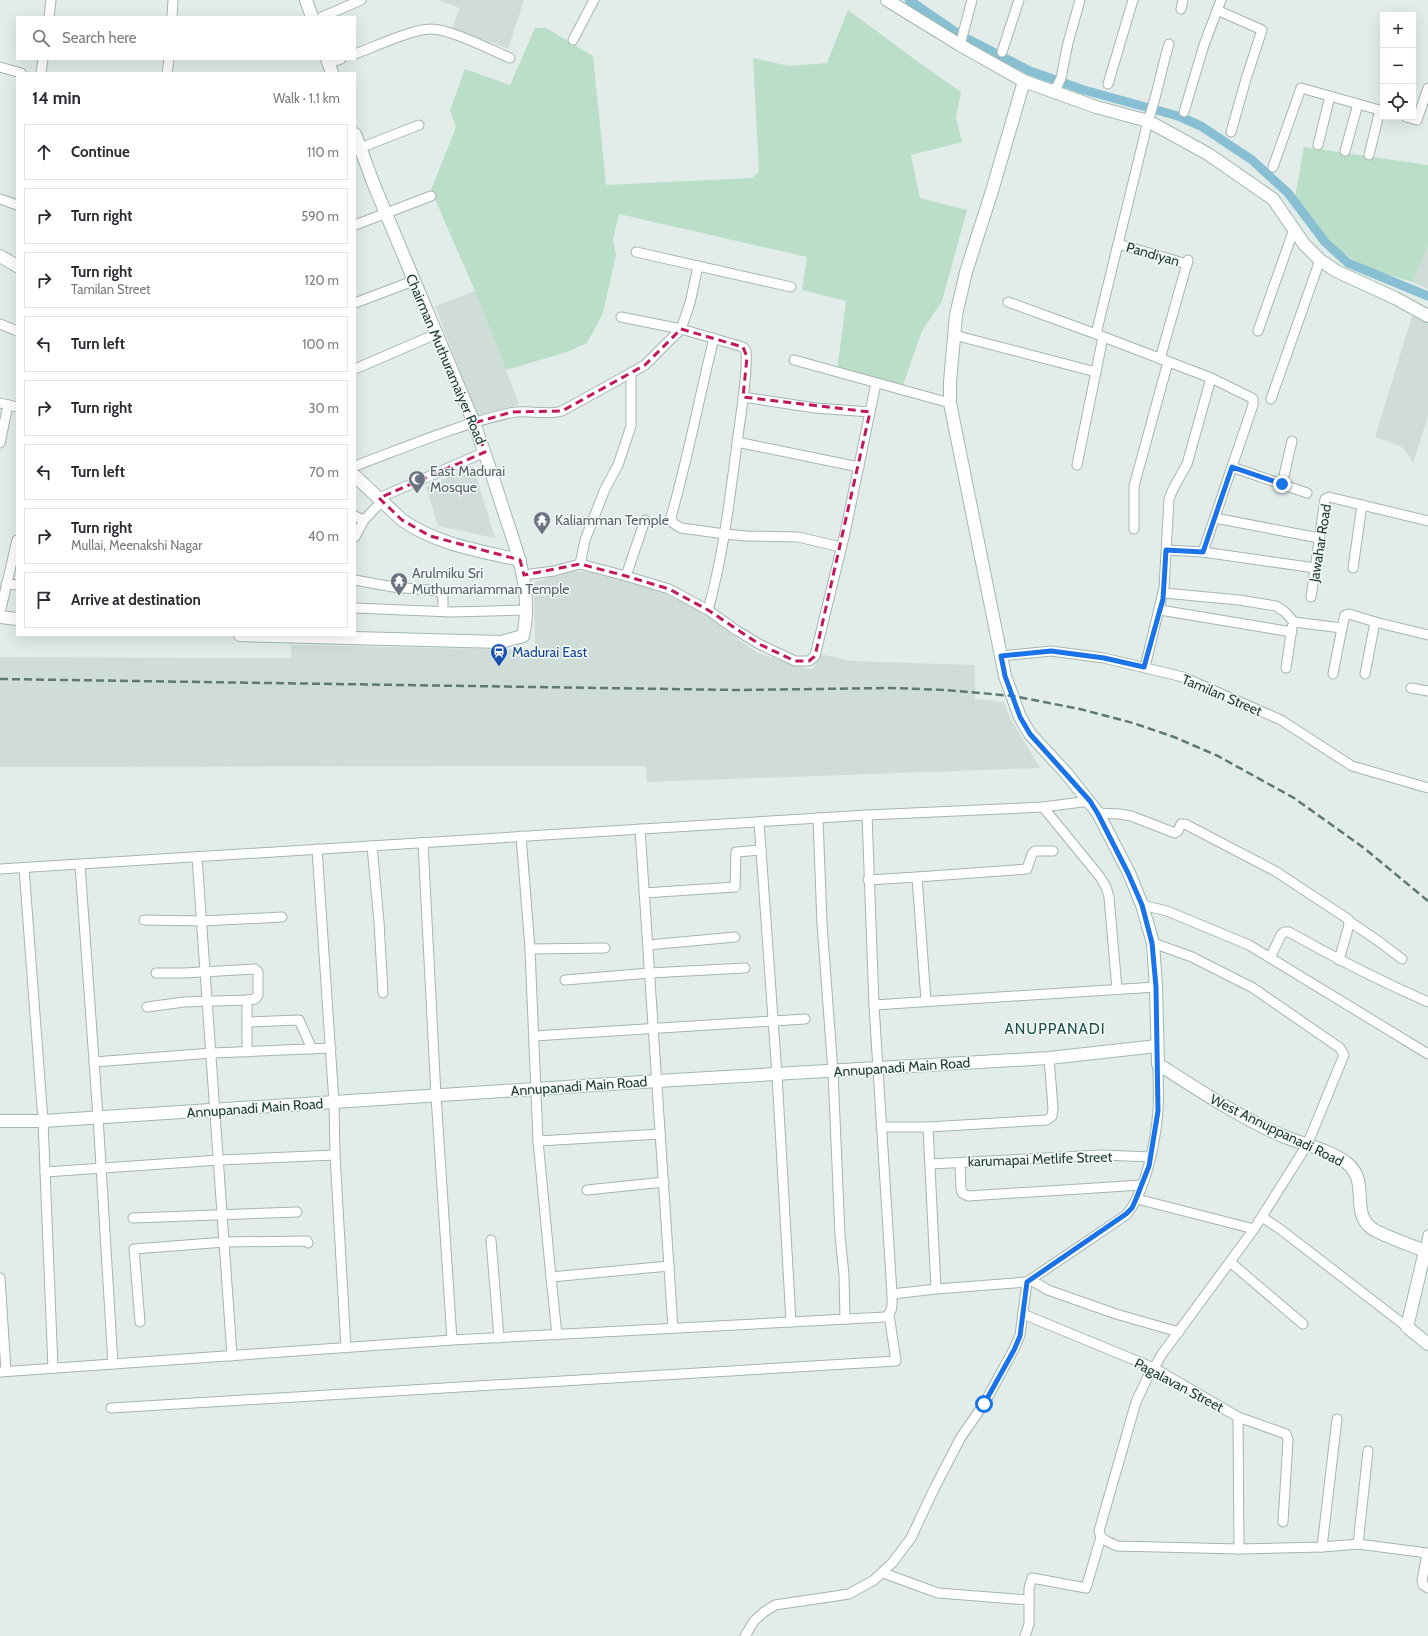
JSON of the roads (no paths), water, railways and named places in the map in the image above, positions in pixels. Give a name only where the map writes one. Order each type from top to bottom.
[{"type":"street","points":[[49,16],[51,0]]},
{"type":"street","points":[[172,16],[173,0]]},
{"type":"street","points":[[306,0],[312,16]]},
{"type":"street","points":[[324,16],[361,0]]},
{"type":"street","points":[[573,40],[594,0]]},
{"type":"street","points":[[887,0],[962,38],[1024,81],[1058,85],[1151,113],[1273,199],[1304,244],[1320,260],[1336,271],[1395,298],[1428,316]]},
{"type":"street","points":[[962,38],[972,0]]},
{"type":"street","points":[[1002,52],[1018,0]]},
{"type":"street","points":[[1058,85],[1080,0]]},
{"type":"street","points":[[1108,84],[1133,0]]},
{"type":"street","points":[[1181,9],[1183,0]]},
{"type":"street","points":[[1184,112],[1204,45],[1220,0]]},
{"type":"street","points":[[1217,10],[1239,18],[1262,30],[1231,132]]},
{"type":"street","points":[[356,54],[419,31],[432,29],[448,32],[510,58]]},
{"type":"street","points":[[1077,466],[1096,372],[1099,336],[1118,244],[1169,44]]},
{"type":"street","points":[[41,72],[43,60]]},
{"type":"street","points":[[167,72],[169,60]]},
{"type":"street","points":[[329,65],[339,60]]},
{"type":"street","points":[[0,67],[18,72]]},
{"type":"street","points":[[892,1294],[1029,1281],[1126,1214],[1132,1208],[1149,1166],[1158,1111],[1156,987],[1152,943],[1142,905],[1128,873],[1090,801],[1030,734],[1020,717],[1005,676],[950,403],[950,382],[956,315],[966,272],[992,191],[1024,81]]},
{"type":"street","points":[[1273,167],[1301,88],[1380,110]]},
{"type":"street","points":[[1416,120],[1428,88]]},
{"type":"street","points":[[1318,145],[1330,96]]},
{"type":"street","points":[[1345,151],[1358,104]]},
{"type":"street","points":[[1369,155],[1380,117]]},
{"type":"street","points":[[358,149],[419,125]]},
{"type":"street","name":"Chairman Muthuramaiyer Road","points":[[277,636],[501,642],[523,636],[526,610],[524,575],[485,452],[474,422],[358,149],[356,139]]},
{"type":"street","points":[[356,225],[431,196]]},
{"type":"street","points":[[0,198],[16,205]]},
{"type":"street","points":[[1258,331],[1294,229]]},
{"type":"street","name":"Pandiyan","points":[[1118,244],[1188,262],[1164,361]]},
{"type":"street","points":[[636,252],[791,288]]},
{"type":"street","points":[[0,256],[16,265]]},
{"type":"street","points":[[1271,399],[1320,260]]},
{"type":"street","points":[[356,466],[474,422],[512,412],[549,414],[562,411],[645,365],[681,329],[690,303],[698,266]]},
{"type":"street","points":[[356,303],[413,281]]},
{"type":"street","points":[[1008,302],[1211,378],[1252,399],[1253,405],[1203,552]]},
{"type":"street","points":[[621,317],[681,329],[742,347],[746,351],[743,398],[725,534],[718,574],[708,610]]},
{"type":"street","points":[[0,324],[16,331]]},
{"type":"street","points":[[356,369],[436,334]]},
{"type":"street","points":[[954,335],[1096,372]]},
{"type":"street","points":[[714,338],[683,477],[671,517],[673,523],[681,528],[747,536],[798,537],[841,547]]},
{"type":"street","points":[[794,360],[950,403]]},
{"type":"street","points":[[1134,529],[1135,478],[1164,361]]},
{"type":"street","points":[[580,564],[585,540],[605,489],[618,465],[631,426],[631,373]]},
{"type":"street","points":[[1144,667],[1164,593],[1169,499],[1187,464],[1211,378]]},
{"type":"street","points":[[524,575],[554,571],[580,564],[626,576],[669,589],[708,610],[759,644],[795,661],[809,661],[815,656],[841,547],[876,383]]},
{"type":"street","points":[[743,398],[815,408],[870,412]]},
{"type":"street","points":[[0,443],[8,405]]},
{"type":"street","points":[[1282,484],[1292,441]]},
{"type":"street","points":[[737,442],[858,467]]},
{"type":"street","points":[[356,535],[364,520],[381,500],[485,452]]},
{"type":"street","points":[[1232,467],[1307,493]]},
{"type":"street","points":[[356,477],[402,520],[430,536],[454,544],[520,560]]},
{"type":"street","name":"Jawahar Road","points":[[1311,597],[1325,499],[1329,497],[1428,521]]},
{"type":"street","points":[[1353,568],[1362,505]]},
{"type":"street","points":[[356,516],[364,520]]},
{"type":"street","points":[[1215,518],[1319,538]]},
{"type":"street","points":[[626,576],[645,520]]},
{"type":"street","points":[[0,613],[16,544]]},
{"type":"street","points":[[1166,550],[1203,552],[1315,568]]},
{"type":"street","points":[[356,580],[393,587],[439,591],[443,597],[443,612]]},
{"type":"street","points":[[6,584],[16,585]]},
{"type":"street","points":[[1164,593],[1240,600],[1276,606],[1285,612],[1294,622],[1342,628]]},
{"type":"street","points":[[356,608],[443,612],[526,610]]},
{"type":"street","points":[[1160,610],[1292,632]]},
{"type":"street","points":[[1333,674],[1345,615],[1349,614],[1428,635]]},
{"type":"street","points":[[0,617],[16,619]]},
{"type":"street","points":[[1286,668],[1294,622]]},
{"type":"street","points":[[1365,674],[1375,622]]},
{"type":"street","name":"Tamilan Street","points":[[1001,656],[1051,651],[1104,658],[1183,677],[1281,720],[1352,766],[1428,788]]},
{"type":"street","points":[[1411,688],[1428,691]]},
{"type":"street","points":[[0,869],[867,815],[1043,807],[1090,801]]},
{"type":"street","points":[[1043,807],[1100,877],[1106,887],[1109,897],[1117,989]]},
{"type":"street","points":[[1098,814],[1119,814],[1131,816],[1174,833],[1178,831],[1181,824],[1185,824],[1275,871],[1346,918],[1402,958]]},
{"type":"street","points":[[112,1408],[896,1361],[889,1315],[892,1310],[892,1294],[874,1005],[868,880],[867,815]]},
{"type":"street","points":[[818,818],[822,924],[833,1072],[845,1319]]},
{"type":"street","points":[[759,822],[777,1075],[791,1322]]},
{"type":"street","points":[[640,829],[673,1328]]},
{"type":"street","points":[[521,836],[530,949],[538,1140],[550,1277],[557,1334]]},
{"type":"street","points":[[423,843],[436,1096],[452,1340]]},
{"type":"street","points":[[372,846],[379,922],[383,993]]},
{"type":"street","points":[[317,849],[331,1048],[335,1155],[346,1348]]},
{"type":"street","points":[[644,893],[736,886],[736,852],[761,850]]},
{"type":"street","points":[[868,880],[1024,870],[1029,867],[1032,854],[1035,851],[1053,850]]},
{"type":"street","points":[[198,857],[220,1160],[232,1356]]},
{"type":"street","points":[[80,865],[98,1117],[113,1364]]},
{"type":"street","points":[[24,868],[43,1121],[53,1368]]},
{"type":"street","points":[[917,877],[926,1001]]},
{"type":"street","points":[[1142,905],[1173,914],[1249,945],[1428,1054]]},
{"type":"street","points":[[144,920],[202,921],[282,917]]},
{"type":"street","points":[[1339,960],[1349,921]]},
{"type":"street","points":[[1270,958],[1281,935],[1284,932],[1289,932],[1339,960],[1389,985],[1428,1002]]},
{"type":"street","points":[[648,945],[735,937]]},
{"type":"street","points":[[1026,1636],[1028,1624],[1029,1588],[1032,1578],[1086,1588],[1101,1537],[1099,1531],[1133,1410],[1153,1368],[1254,1229],[1307,1145],[1344,1055],[1340,1048],[1253,988],[1192,957],[1152,943]]},
{"type":"street","points":[[530,949],[605,948]]},
{"type":"street","points":[[565,980],[650,973],[746,968]]},
{"type":"street","points":[[147,1007],[184,1002],[247,1000],[255,999],[258,996],[258,972],[255,970],[156,973]]},
{"type":"street","points":[[874,1005],[1156,987]]},
{"type":"street","points":[[247,1000],[247,1052]]},
{"type":"street","points":[[534,1036],[805,1019]]},
{"type":"street","points":[[247,1022],[299,1020],[312,1048]]},
{"type":"street","name":"Annupanadi Main Road","points":[[0,1122],[43,1121],[657,1081],[833,1072],[1049,1058],[1157,1046]]},
{"type":"street","points":[[94,1062],[331,1048]]},
{"type":"street","points":[[881,1127],[1047,1120],[1052,1116],[1053,1108],[1049,1058]]},
{"type":"street","name":"West Annuppanadi Road","points":[[1158,1064],[1217,1102],[1279,1134],[1336,1157],[1348,1164],[1355,1172],[1359,1180],[1361,1212],[1363,1220],[1371,1229],[1427,1251]]},
{"type":"street","points":[[928,1126],[936,1289]]},
{"type":"street","points":[[538,1140],[660,1134]]},
{"type":"street","points":[[45,1172],[220,1160],[335,1155]]},
{"type":"street","name":"karumapai Metlife Street","points":[[930,1164],[1102,1155],[1150,1157]]},
{"type":"street","points":[[960,1162],[961,1189],[962,1193],[968,1196],[1142,1185]]},
{"type":"street","points":[[587,1190],[664,1182]]},
{"type":"street","points":[[1136,1199],[1254,1229]]},
{"type":"street","points":[[133,1218],[297,1212]]},
{"type":"street","points":[[1262,1217],[1280,1229],[1428,1344]]},
{"type":"street","points":[[1407,1327],[1427,1251],[1428,1235]]},
{"type":"street","points":[[491,1240],[499,1338]]},
{"type":"street","points":[[140,1322],[134,1249],[225,1242],[307,1241],[308,1243]]},
{"type":"street","points":[[1230,1262],[1303,1324]]},
{"type":"street","points":[[550,1277],[669,1266]]},
{"type":"street","points":[[0,1278],[3,1372],[452,1340],[885,1317],[889,1315]]},
{"type":"street","points":[[745,1636],[754,1621],[775,1605],[849,1594],[883,1573],[893,1562],[911,1538],[961,1437],[984,1404],[1014,1350],[1020,1336],[1029,1281]]},
{"type":"street","points":[[1029,1281],[1048,1290],[1116,1314],[1179,1332]]},
{"type":"street","name":"Pagalavan Street","points":[[1023,1314],[1153,1368],[1238,1417],[1286,1434],[1288,1440],[1283,1522]]},
{"type":"street","points":[[1238,1417],[1239,1549]]},
{"type":"street","points":[[1322,1547],[1337,1419]]},
{"type":"street","points":[[1358,1544],[1368,1451]]},
{"type":"street","points":[[1101,1537],[1117,1546],[1239,1549],[1322,1547],[1358,1544],[1427,1550],[1422,1585],[1428,1588]]},
{"type":"street","points":[[883,1573],[938,1593],[1029,1600]]},
{"type":"waterway","points":[[909,0],[960,35],[1030,71],[1084,90],[1178,116],[1201,126],[1252,160],[1288,193],[1325,242],[1348,263],[1428,296]]},
{"type":"railway","points":[[0,679],[737,690],[892,688],[946,690],[1013,696],[1080,709],[1133,723],[1174,737],[1218,756],[1294,798],[1364,848],[1428,901]]},
{"type":"place","name":"East Madurai Mosque","points":[[417,494]]},
{"type":"place","name":"Kaliamman Temple","points":[[542,535]]},
{"type":"place","name":"Arulmiku Sri Muthumariamman Temple","points":[[399,596]]},
{"type":"place","name":"Madurai East","points":[[499,667]]},
{"type":"district","name":"ANUPPANADI","points":[[1055,1029]]}]
